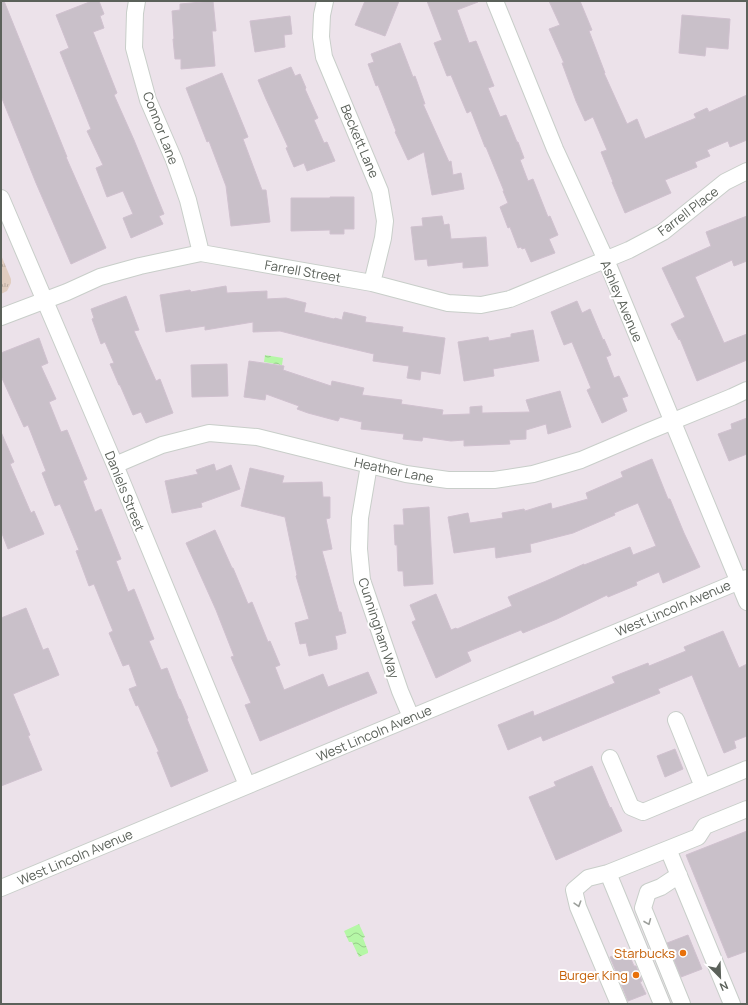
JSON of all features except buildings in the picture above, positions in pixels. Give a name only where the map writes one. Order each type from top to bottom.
[{"type":"street","name":"Connor Lane","points":[[137,1],[135,13],[134,48],[148,100],[174,160],[188,200],[201,253]]},
{"type":"street","name":"Beckett Lane","points":[[325,1],[322,15],[321,37],[324,57],[380,191],[385,221],[383,238],[372,283]]},
{"type":"street","name":"Ashley Avenue","points":[[495,1],[555,149],[606,260],[672,421],[743,579],[747,602]]},
{"type":"street","name":"Farrell Place","points":[[606,260],[663,232],[726,182],[747,171]]},
{"type":"street","name":"Daniels Street","points":[[1,198],[6,222],[45,300],[247,785]]},
{"type":"street","name":"Farrell Street","points":[[1,316],[67,292],[100,277],[140,266],[201,253],[372,283],[448,303],[481,305],[510,299],[606,260]]},
{"type":"street","name":"Heather Lane","points":[[115,465],[162,445],[209,433],[257,437],[406,474],[448,480],[494,480],[533,474],[581,460],[747,390]]},
{"type":"street","name":"Cunningham Way","points":[[369,465],[360,518],[359,549],[362,580],[400,691],[411,717]]},
{"type":"street","name":"West Lincoln Avenue","points":[[1,888],[743,579]]},
{"type":"street","points":[[676,720],[704,787]]},
{"type":"street","points":[[610,758],[631,807],[643,812],[747,768]]},
{"type":"street","points":[[618,1004],[578,907],[574,890],[588,878],[608,873],[698,837],[705,826],[747,809]]},
{"type":"street","points":[[668,849],[732,1004]]},
{"type":"street","points":[[608,873],[662,1004]]},
{"type":"street","points":[[678,875],[661,887],[648,892],[643,908],[682,1004]]},
{"type":"green space","points":[[1,255],[11,279],[11,283],[7,291],[1,294]]},
{"type":"water","points":[[265,355],[283,358],[282,365],[264,362]]},
{"type":"water","points":[[359,924],[365,937],[363,938],[368,953],[359,957],[352,942],[349,942],[344,931]]},
{"type":"place","name":"Starbucks","points":[[683,953]]},
{"type":"place","name":"Burger King","points":[[636,975]]}]
